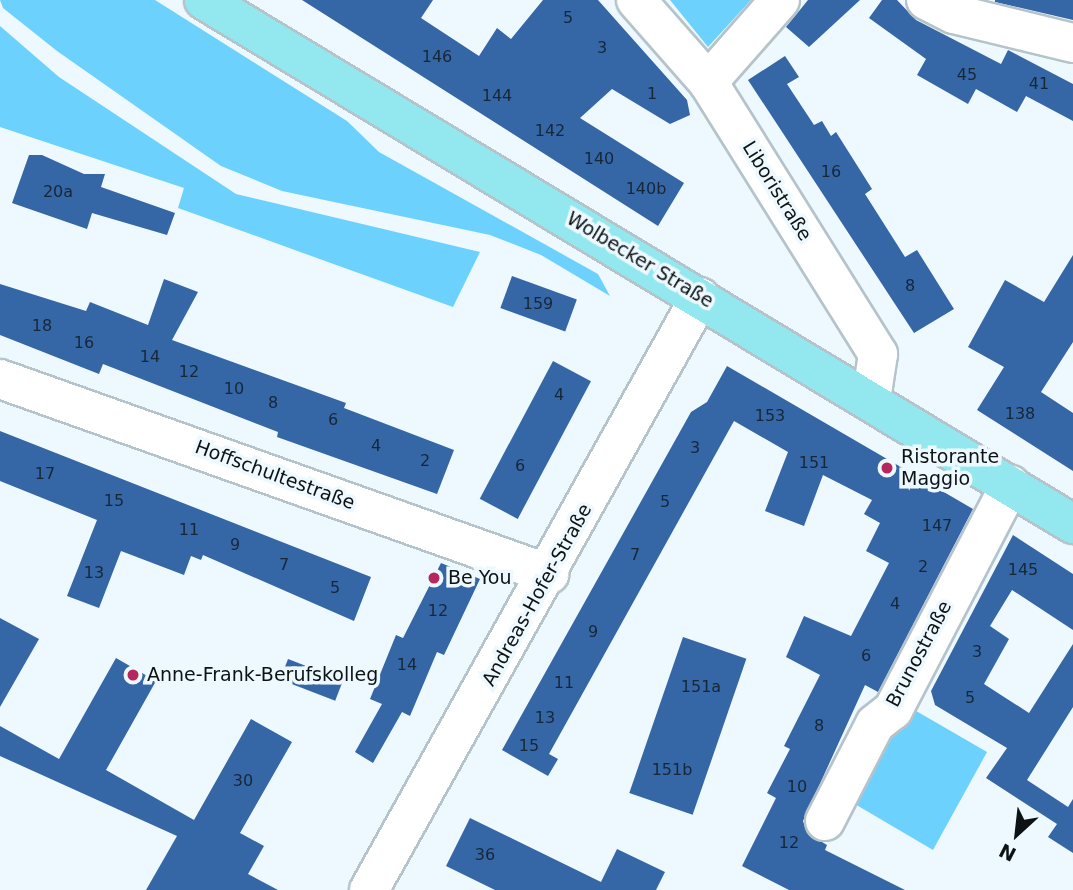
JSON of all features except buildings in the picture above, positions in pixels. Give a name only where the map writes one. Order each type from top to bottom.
[{"type":"main road","name":"Wolbecker Straße","points":[[204,0],[1073,524]]},
{"type":"street","name":"Liboristraße","points":[[636,0],[708,82],[878,354],[871,400]]},
{"type":"street","points":[[708,82],[780,0]]},
{"type":"street","points":[[926,0],[954,14],[1073,43]]},
{"type":"street","name":"Andreas-Hofer-Straße","points":[[382,886],[700,297]]},
{"type":"street","name":"Hoffschultestraße","points":[[0,379],[549,574]]},
{"type":"street","name":"Brunostraße","points":[[825,821],[875,724],[893,710],[1010,485]]},
{"type":"shaded area","points":[[0,0],[155,0],[347,121],[379,152],[598,274],[610,296],[541,255],[490,235],[282,191],[221,166],[57,51],[3,8]]},
{"type":"shaded area","points":[[670,0],[751,0],[708,47]]},
{"type":"shaded area","points":[[0,26],[59,77],[236,194],[480,252],[453,307],[178,208],[184,188],[0,127]]},
{"type":"shaded area","points":[[911,708],[987,752],[933,850],[848,800],[871,753]]},
{"type":"place","name":"Ristorante Maggio","points":[[887,468]]},
{"type":"place","name":"Be You","points":[[434,578]]},
{"type":"place","name":"Anne-Frank-Berufskolleg","points":[[133,675]]}]
